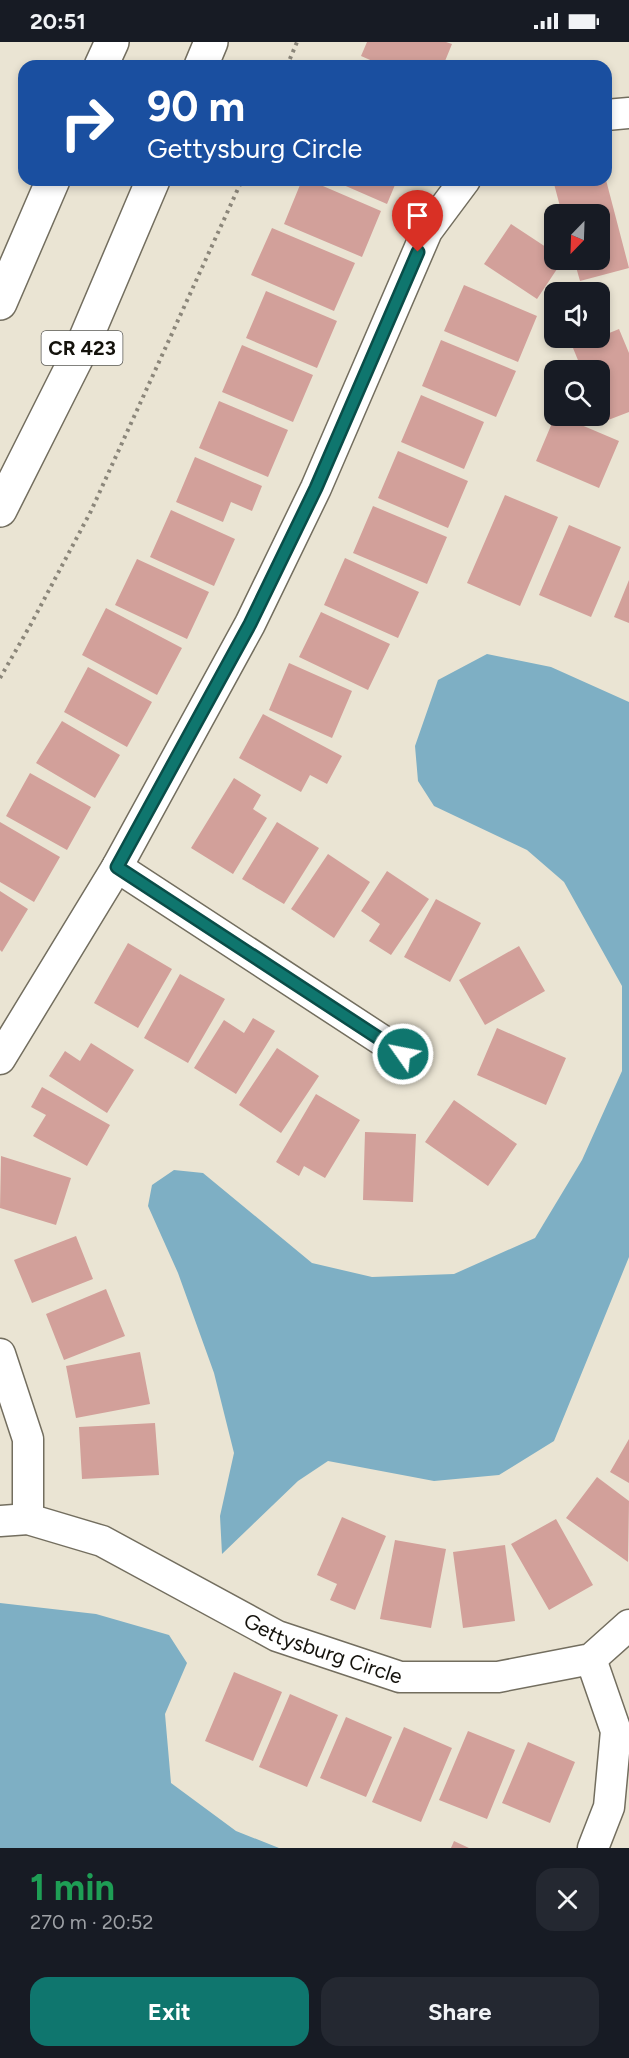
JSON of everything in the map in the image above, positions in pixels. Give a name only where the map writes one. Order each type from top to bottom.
[{"type":"highway","points":[[104,60],[112,42]]},
{"type":"highway","points":[[204,60],[211,42]]},
{"type":"highway","points":[[0,303],[49,186]]},
{"type":"highway","name":"CR 423","points":[[0,510],[82,347],[150,186]]},
{"type":"street","points":[[612,114],[629,113]]},
{"type":"street","points":[[0,1059],[117,867],[250,624],[316,488],[427,231],[461,186]]},
{"type":"street","points":[[117,867],[403,1054]]},
{"type":"street","name":"Gettysburg Circle","points":[[0,1354],[28,1439],[14,1520],[102,1541],[277,1636],[400,1677],[498,1677],[591,1659]]},
{"type":"street","points":[[592,1848],[609,1808],[616,1731],[591,1659],[629,1624]]},
{"type":"path","points":[[290,60],[297,42]]},
{"type":"path","points":[[0,678],[32,624],[91,511],[239,186]]},
{"type":"water","points":[[487,654],[551,667],[629,702],[629,1257],[554,1441],[499,1475],[434,1481],[328,1461],[298,1481],[222,1554],[220,1516],[234,1453],[214,1373],[178,1273],[148,1206],[152,1185],[174,1170],[203,1173],[312,1263],[372,1277],[454,1274],[535,1238],[582,1160],[622,1071],[622,986],[564,882],[527,850],[434,806],[418,781],[415,746],[438,680]]},
{"type":"water","points":[[0,1603],[96,1614],[169,1635],[187,1663],[165,1714],[171,1783],[236,1831],[279,1848],[0,1848]]},
{"type":"building","points":[[367,42],[446,42],[452,44],[445,60],[370,60],[361,56]]},
{"type":"building","points":[[300,186],[323,186],[381,211],[362,257],[284,224]]},
{"type":"building","points":[[346,186],[394,186],[387,204]]},
{"type":"building","points":[[555,186],[608,186],[629,268],[580,281],[577,270],[610,270],[610,204],[559,204]]},
{"type":"building","points":[[511,224],[544,246],[544,270],[556,270],[548,282],[544,282],[544,288],[537,299],[484,264]]},
{"type":"building","points":[[272,228],[355,263],[334,311],[251,275]]},
{"type":"building","points":[[464,285],[537,316],[518,362],[444,331]]},
{"type":"building","points":[[266,291],[337,321],[317,368],[246,338]]},
{"type":"building","points":[[619,329],[629,353],[629,412],[610,419],[610,360],[578,360],[573,348],[610,348],[610,333]]},
{"type":"building","points":[[441,340],[516,371],[496,417],[422,386]]},
{"type":"building","points":[[242,345],[313,375],[293,422],[222,392]]},
{"type":"building","points":[[421,395],[484,422],[464,469],[401,442]]},
{"type":"building","points":[[219,401],[288,430],[268,477],[199,448]]},
{"type":"building","points":[[551,426],[584,426],[619,441],[599,488],[536,461]]},
{"type":"building","points":[[398,451],[468,481],[448,528],[378,498]]},
{"type":"building","points":[[195,457],[262,486],[252,511],[231,502],[223,522],[176,502]]},
{"type":"building","points":[[505,495],[558,517],[520,606],[467,583]]},
{"type":"building","points":[[373,506],[447,537],[427,584],[353,553]]},
{"type":"building","points":[[171,510],[235,539],[214,586],[150,557]]},
{"type":"building","points":[[569,525],[621,547],[591,617],[539,595]]},
{"type":"building","points":[[345,558],[419,592],[398,638],[324,605]]},
{"type":"building","points":[[137,559],[209,592],[187,639],[115,605]]},
{"type":"building","points":[[629,580],[629,623],[614,617]]},
{"type":"building","points":[[106,608],[182,648],[157,695],[82,655]]},
{"type":"building","points":[[321,612],[390,644],[368,690],[299,657]]},
{"type":"building","points":[[289,663],[352,691],[332,738],[269,710]]},
{"type":"building","points":[[88,667],[152,702],[127,747],[64,712]]},
{"type":"building","points":[[263,714],[342,756],[327,784],[310,775],[301,792],[239,758]]},
{"type":"building","points":[[62,721],[120,755],[95,798],[36,763]]},
{"type":"building","points":[[30,773],[91,807],[67,850],[6,816]]},
{"type":"building","points":[[234,778],[261,795],[253,809],[267,818],[233,874],[191,848]]},
{"type":"building","points":[[0,822],[60,857],[34,902],[0,882]]},
{"type":"building","points":[[277,822],[319,848],[284,904],[242,879]]},
{"type":"building","points":[[328,854],[370,882],[334,938],[291,909]]},
{"type":"building","points":[[387,871],[429,899],[391,955],[369,941],[380,924],[361,911]]},
{"type":"building","points":[[0,891],[28,909],[2,952],[0,950]]},
{"type":"building","points":[[436,899],[481,923],[450,982],[404,957]]},
{"type":"building","points":[[128,943],[172,969],[138,1028],[94,1003]]},
{"type":"building","points":[[519,946],[545,991],[485,1025],[459,980]]},
{"type":"building","points":[[180,974],[225,999],[188,1063],[144,1038]]},
{"type":"building","points":[[253,1018],[275,1031],[236,1094],[194,1068],[224,1020],[244,1033]]},
{"type":"building","points":[[497,1028],[566,1058],[546,1105],[477,1075]]},
{"type":"building","points":[[91,1043],[134,1070],[107,1113],[49,1076],[65,1051],[80,1061]]},
{"type":"building","points":[[277,1048],[319,1076],[281,1133],[239,1105]]},
{"type":"building","points":[[42,1087],[110,1125],[87,1166],[33,1136],[46,1115],[31,1107]]},
{"type":"building","points":[[316,1094],[360,1120],[325,1178],[304,1166],[299,1176],[276,1162]]},
{"type":"building","points":[[454,1100],[517,1144],[488,1186],[425,1142]]},
{"type":"building","points":[[365,1132],[416,1134],[413,1202],[363,1200]]},
{"type":"building","points":[[1,1156],[71,1178],[56,1225],[0,1208]]},
{"type":"building","points":[[76,1236],[93,1279],[32,1303],[14,1260]]},
{"type":"building","points":[[106,1289],[125,1336],[64,1360],[46,1314]]},
{"type":"building","points":[[140,1352],[150,1404],[76,1418],[66,1366]]},
{"type":"building","points":[[155,1423],[159,1475],[82,1479],[79,1427]]},
{"type":"building","points":[[629,1439],[629,1483],[610,1472]]},
{"type":"building","points":[[597,1477],[629,1501],[628,1562],[566,1518]]},
{"type":"building","points":[[342,1517],[386,1536],[355,1610],[330,1600],[337,1584],[317,1575]]},
{"type":"building","points":[[556,1519],[593,1585],[549,1610],[511,1544]]},
{"type":"building","points":[[395,1540],[446,1549],[431,1628],[380,1619]]},
{"type":"building","points":[[505,1545],[515,1621],[463,1628],[453,1552]]},
{"type":"building","points":[[234,1672],[282,1692],[253,1761],[205,1741]]},
{"type":"building","points":[[290,1694],[338,1715],[307,1787],[259,1767]]},
{"type":"building","points":[[346,1717],[392,1737],[366,1797],[320,1778]]},
{"type":"building","points":[[404,1727],[452,1748],[421,1822],[372,1802]]},
{"type":"building","points":[[468,1731],[515,1750],[487,1819],[439,1800]]},
{"type":"building","points":[[528,1742],[575,1762],[550,1823],[502,1803]]},
{"type":"building","points":[[454,1841],[469,1848],[451,1848]]},
{"type":"route","points":[[403,1054],[117,867],[250,624],[316,488],[418,252]]}]
